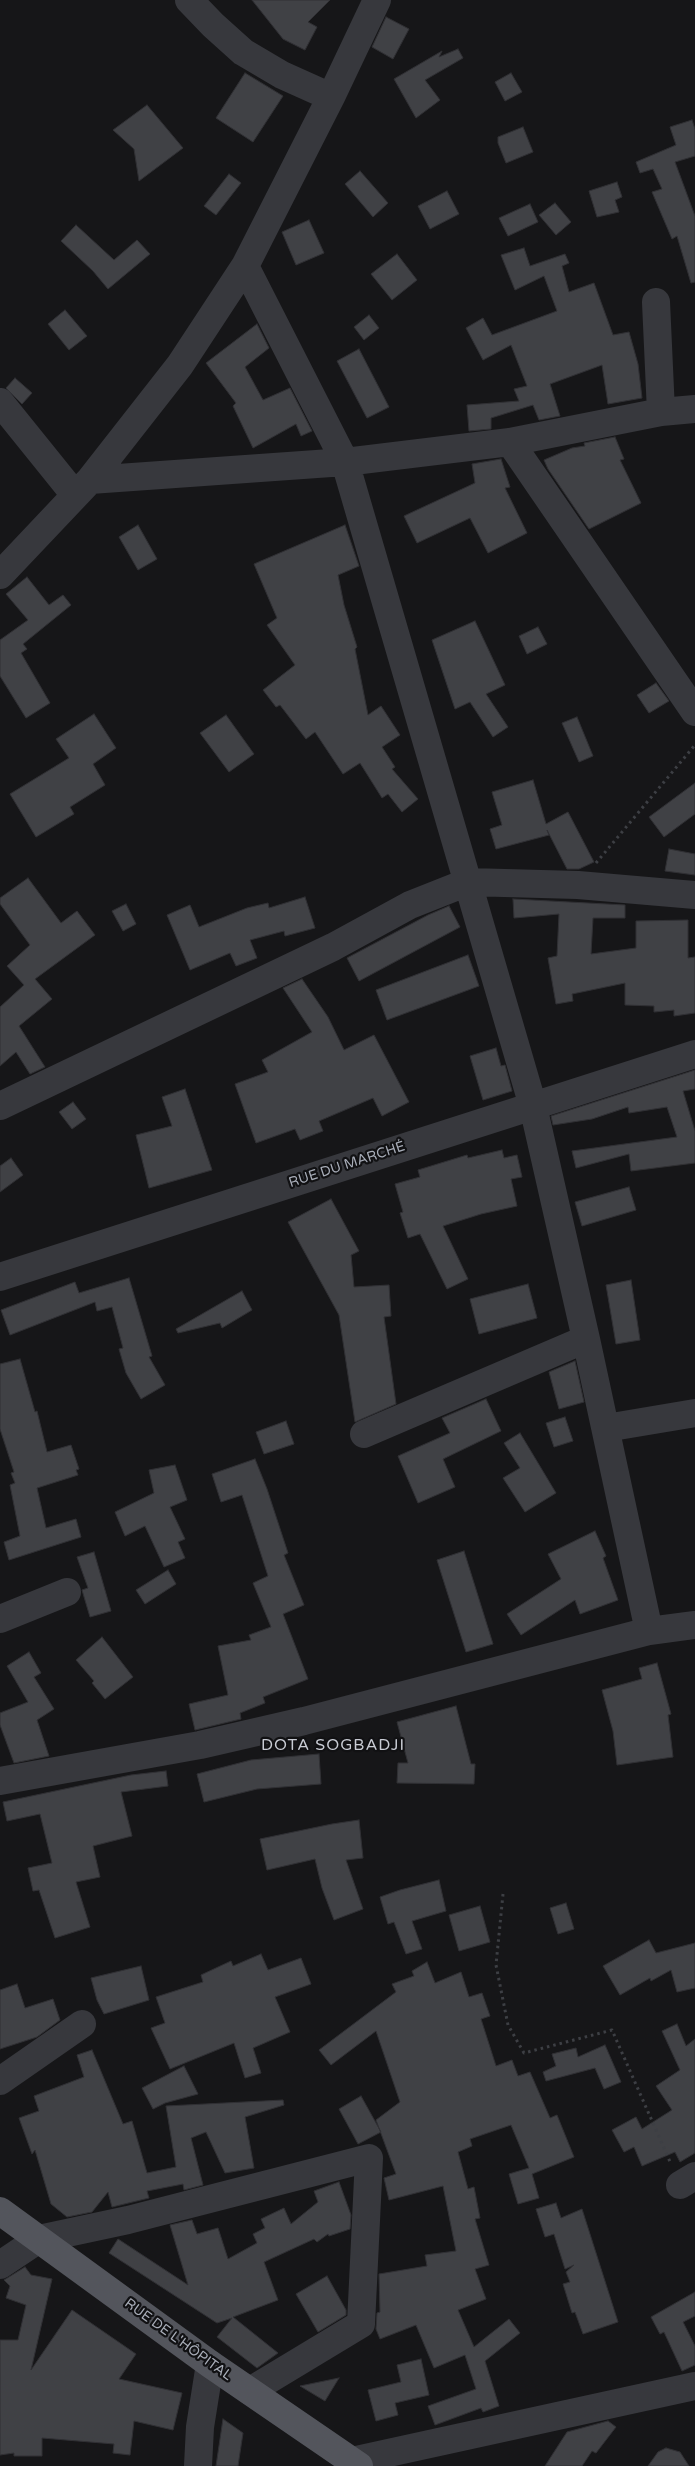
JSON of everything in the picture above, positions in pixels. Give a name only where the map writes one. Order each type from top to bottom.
[{"type":"main road","name":"RUE DE L'HÔPITAL","points":[[0,2211],[210,2364],[356,2463]]},
{"type":"street","points":[[189,0],[243,52],[282,75],[332,96]]},
{"type":"street","points":[[0,574],[83,488],[180,365],[245,266],[332,96],[378,0]]},
{"type":"street","points":[[245,266],[345,462],[533,1106],[606,1428],[649,1631]]},
{"type":"street","points":[[656,302],[661,412]]},
{"type":"street","points":[[0,402],[83,488]]},
{"type":"street","points":[[83,488],[345,462],[510,442],[661,412],[695,409]]},
{"type":"street","points":[[510,442],[601,578],[695,712]]},
{"type":"street","points":[[0,1106],[333,947],[410,905],[468,882],[578,884],[695,895]]},
{"type":"street","name":"RUE DU MARCHÉ","points":[[0,1277],[695,1054]]},
{"type":"street","points":[[364,1434],[586,1339]]},
{"type":"street","points":[[606,1428],[695,1413]]},
{"type":"street","points":[[0,1619],[67,1592]]},
{"type":"street","points":[[0,1781],[200,1745],[294,1724],[649,1631],[695,1625]]},
{"type":"street","points":[[0,2081],[82,2024]]},
{"type":"street","points":[[0,2265],[39,2239],[128,2220],[369,2158],[361,2324],[250,2391]]},
{"type":"street","points":[[198,2466],[200,2427],[210,2364]]},
{"type":"street","points":[[356,2463],[695,2386]]},
{"type":"path","points":[[578,884],[695,745]]},
{"type":"path","points":[[503,1894],[496,1965],[508,2025],[524,2053],[612,2030],[687,2181]]},
{"type":"building","points":[[252,0],[330,0],[308,22],[317,27],[305,50],[283,39]]},
{"type":"building","points":[[386,17],[409,29],[393,59],[372,47]]},
{"type":"building","points":[[458,49],[463,58],[425,80],[440,100],[416,118],[394,79],[442,51],[439,57]]},
{"type":"building","points":[[245,73],[283,96],[253,142],[216,118]]},
{"type":"building","points":[[511,73],[522,92],[505,101],[495,82]]},
{"type":"building","points":[[147,105],[183,148],[139,181],[134,149],[113,130]]},
{"type":"building","points":[[692,120],[695,129],[695,156],[675,162],[695,216],[695,282],[691,283],[677,236],[672,239],[652,192],[662,189],[653,169],[640,173],[636,162],[676,145],[670,127]]},
{"type":"building","points":[[523,127],[533,152],[506,163],[498,143],[498,137]]},
{"type":"building","points":[[360,171],[388,203],[373,217],[345,184]]},
{"type":"building","points":[[229,174],[241,183],[216,215],[204,206]]},
{"type":"building","points":[[617,182],[622,197],[615,200],[619,212],[597,217],[589,191]]},
{"type":"building","points":[[447,191],[459,214],[430,229],[418,206]]},
{"type":"building","points":[[555,203],[571,222],[556,235],[539,215]]},
{"type":"building","points":[[530,204],[538,222],[508,236],[499,218]]},
{"type":"building","points":[[309,220],[324,253],[296,265],[282,232]]},
{"type":"building","points":[[76,225],[114,260],[137,240],[150,254],[108,289],[93,271],[61,241]]},
{"type":"building","points":[[524,248],[530,266],[565,254],[569,263],[562,266],[569,292],[594,283],[613,335],[629,332],[638,364],[642,398],[608,404],[602,365],[550,384],[560,416],[539,420],[533,405],[491,418],[491,429],[469,431],[467,405],[519,401],[514,389],[527,386],[511,345],[483,360],[466,328],[483,318],[492,335],[557,311],[544,276],[515,290],[501,255]]},
{"type":"building","points":[[397,254],[417,280],[392,300],[371,274]]},
{"type":"building","points":[[65,310],[87,336],[69,350],[48,324]]},
{"type":"building","points":[[369,315],[379,328],[364,340],[354,327]]},
{"type":"building","points":[[257,324],[269,348],[245,367],[263,400],[290,388],[312,431],[301,436],[296,424],[253,448],[233,406],[236,403],[206,363]]},
{"type":"building","points":[[359,349],[389,407],[367,418],[337,361]]},
{"type":"building","points":[[15,378],[32,393],[22,404],[6,388]]},
{"type":"building","points":[[615,437],[624,459],[620,460],[641,503],[589,529],[548,469],[544,460],[572,448],[585,446],[584,443]]},
{"type":"building","points":[[501,459],[510,487],[505,488],[527,533],[488,553],[470,518],[417,543],[404,516],[475,483],[472,464]]},
{"type":"building","points":[[138,525],[157,559],[138,570],[119,537]]},
{"type":"building","points":[[345,525],[359,566],[338,575],[344,605],[357,647],[355,649],[368,715],[381,706],[400,735],[382,747],[395,767],[392,769],[418,799],[402,812],[388,794],[382,798],[360,763],[343,774],[315,732],[306,739],[280,705],[276,707],[263,690],[295,665],[267,625],[277,618],[254,564]]},
{"type":"building","points":[[27,577],[49,605],[63,595],[71,605],[23,644],[27,649],[21,653],[50,703],[26,718],[0,676],[0,640],[28,620],[6,594]]},
{"type":"building","points":[[475,621],[505,685],[486,694],[508,727],[493,737],[470,702],[455,709],[432,640]]},
{"type":"building","points":[[538,627],[547,644],[527,654],[519,636]]},
{"type":"building","points":[[656,683],[669,701],[649,713],[637,695]]},
{"type":"building","points":[[94,714],[116,748],[93,764],[105,785],[70,807],[74,814],[36,837],[10,794],[69,758],[56,739]]},
{"type":"building","points":[[226,715],[254,754],[229,772],[200,733]]},
{"type":"building","points":[[577,717],[593,756],[579,762],[562,723]]},
{"type":"building","points":[[533,780],[546,824],[568,812],[594,862],[579,869],[567,869],[547,830],[549,835],[496,849],[490,829],[502,825],[492,792]]},
{"type":"building","points":[[695,783],[695,814],[664,837],[649,817]]},
{"type":"building","points":[[669,849],[695,854],[695,875],[665,871]]},
{"type":"building","points":[[28,878],[61,923],[77,911],[95,935],[35,979],[52,999],[19,1026],[45,1067],[30,1074],[16,1052],[0,1066],[0,1007],[24,985],[7,966],[30,945],[0,904],[0,898]]},
{"type":"building","points":[[305,897],[315,928],[285,936],[284,931],[250,940],[257,958],[236,966],[230,953],[190,970],[167,915],[190,905],[199,927],[247,908],[268,903],[269,908]]},
{"type":"building","points":[[513,899],[625,905],[625,918],[593,918],[591,954],[636,948],[636,921],[688,920],[688,958],[695,957],[695,1013],[674,1016],[674,1010],[654,1012],[654,1006],[625,1005],[625,983],[572,994],[573,1001],[556,1004],[548,958],[557,956],[559,914],[514,918]]},
{"type":"building","points":[[126,904],[136,924],[123,931],[112,911]]},
{"type":"building","points":[[449,906],[460,927],[359,981],[347,958],[428,915]]},
{"type":"building","points":[[468,955],[479,986],[387,1020],[376,990]]},
{"type":"building","points":[[302,979],[328,1017],[344,1050],[374,1035],[409,1102],[382,1116],[373,1098],[319,1121],[323,1131],[300,1140],[295,1129],[256,1143],[235,1084],[268,1072],[262,1060],[312,1032],[283,988]]},
{"type":"building","points":[[496,1048],[501,1066],[505,1065],[512,1091],[483,1100],[470,1056]]},
{"type":"building","points":[[695,1070],[695,1089],[683,1091],[695,1131],[695,1163],[631,1171],[629,1154],[576,1168],[572,1151],[677,1137],[667,1107],[629,1113],[628,1107],[592,1119],[553,1125],[551,1116]]},
{"type":"building","points":[[185,1089],[212,1170],[149,1188],[136,1135],[172,1126],[162,1097]]},
{"type":"building","points":[[73,1102],[86,1119],[72,1129],[59,1112]]},
{"type":"building","points":[[502,1150],[504,1158],[517,1155],[522,1177],[511,1179],[517,1206],[481,1214],[443,1226],[468,1279],[447,1289],[420,1234],[408,1238],[400,1213],[403,1212],[395,1184],[420,1177],[418,1170],[467,1155],[468,1158]]},
{"type":"building","points":[[11,1158],[23,1175],[0,1192],[0,1166]]},
{"type":"building","points":[[629,1187],[636,1210],[582,1226],[575,1202]]},
{"type":"building","points":[[331,1199],[359,1251],[351,1255],[354,1287],[389,1285],[391,1316],[384,1317],[396,1404],[355,1422],[339,1315],[288,1222]]},
{"type":"building","points":[[129,1278],[152,1356],[149,1357],[165,1385],[141,1399],[126,1373],[119,1349],[123,1348],[112,1307],[97,1311],[95,1302],[10,1335],[1,1310],[75,1282],[79,1293]]},
{"type":"building","points":[[631,1280],[640,1340],[616,1344],[606,1285]]},
{"type":"building","points":[[528,1284],[537,1318],[479,1334],[470,1299]]},
{"type":"building","points":[[242,1291],[252,1310],[222,1328],[220,1323],[178,1333],[176,1329]]},
{"type":"building","points":[[20,1359],[35,1412],[37,1411],[47,1452],[71,1445],[79,1469],[76,1470],[78,1475],[37,1488],[46,1528],[76,1519],[81,1537],[9,1560],[4,1542],[20,1536],[10,1485],[15,1483],[11,1473],[14,1472],[0,1429],[0,1364]]},
{"type":"building","points":[[575,1361],[584,1402],[559,1409],[549,1372]]},
{"type":"building","points":[[486,1399],[501,1431],[443,1459],[455,1487],[418,1503],[398,1456],[450,1433],[442,1418]]},
{"type":"building","points":[[565,1417],[573,1441],[554,1447],[546,1423]]},
{"type":"building","points":[[286,1421],[294,1444],[264,1454],[256,1432]]},
{"type":"building","points":[[520,1433],[556,1493],[525,1512],[503,1478],[520,1468],[504,1443]]},
{"type":"building","points":[[255,1459],[288,1553],[284,1555],[304,1605],[283,1614],[308,1679],[263,1697],[265,1703],[240,1713],[241,1719],[195,1730],[189,1704],[228,1695],[218,1646],[251,1640],[249,1635],[271,1627],[253,1583],[268,1576],[242,1495],[221,1502],[212,1474]]},
{"type":"building","points":[[175,1465],[187,1500],[170,1507],[185,1539],[178,1542],[185,1558],[164,1567],[145,1526],[125,1536],[115,1512],[154,1493],[149,1470]]},
{"type":"building","points":[[595,1531],[606,1556],[603,1558],[618,1600],[580,1614],[575,1600],[521,1635],[507,1614],[561,1579],[548,1554]]},
{"type":"building","points":[[464,1551],[493,1644],[466,1652],[437,1560]]},
{"type":"building","points":[[94,1552],[111,1611],[90,1617],[82,1590],[88,1588],[77,1557]]},
{"type":"building","points":[[168,1570],[176,1584],[145,1604],[136,1590]]},
{"type":"building","points":[[102,1637],[133,1677],[105,1699],[92,1683],[94,1681],[76,1660]]},
{"type":"building","points":[[29,1652],[41,1673],[34,1677],[54,1709],[37,1720],[49,1756],[14,1763],[0,1725],[0,1713],[28,1702],[7,1666]]},
{"type":"building","points":[[657,1663],[671,1714],[668,1715],[673,1757],[617,1765],[613,1731],[602,1690],[642,1679],[639,1668]]},
{"type":"building","points":[[456,1706],[471,1764],[475,1764],[474,1784],[397,1783],[398,1763],[408,1763],[397,1722]]},
{"type":"building","points":[[319,1754],[321,1784],[257,1789],[204,1802],[197,1774],[251,1760]]},
{"type":"building","points":[[166,1771],[168,1786],[121,1792],[132,1836],[93,1846],[100,1877],[76,1882],[90,1927],[55,1938],[39,1890],[33,1891],[28,1868],[52,1863],[40,1814],[7,1821],[3,1802],[131,1775]]},
{"type":"building","points":[[359,1820],[363,1858],[346,1860],[363,1909],[334,1920],[322,1888],[315,1859],[267,1870],[260,1839]]},
{"type":"building","points":[[439,1880],[446,1911],[412,1921],[422,1949],[406,1954],[394,1922],[388,1924],[380,1897]]},
{"type":"building","points":[[566,1903],[574,1929],[558,1934],[550,1908]]},
{"type":"building","points":[[480,1906],[490,1942],[459,1951],[449,1915]]},
{"type":"building","points":[[649,1940],[656,1953],[695,1943],[695,1988],[677,1992],[671,1970],[651,1981],[650,1978],[620,1995],[603,1966]]},
{"type":"building","points":[[261,1954],[268,1970],[301,1958],[311,1984],[275,1997],[290,2032],[253,2048],[261,2073],[245,2078],[234,2043],[170,2069],[151,2028],[165,2023],[156,1997],[203,1982],[201,1975],[231,1961],[233,1966]]},
{"type":"building","points":[[427,1962],[435,1983],[461,1972],[469,1997],[482,1993],[490,2016],[481,2019],[496,2066],[512,2060],[518,2076],[530,2072],[550,2118],[557,2115],[574,2157],[532,2174],[539,2198],[518,2204],[509,2174],[529,2168],[511,2125],[470,2139],[472,2146],[458,2152],[468,2189],[474,2187],[480,2218],[475,2219],[489,2265],[475,2269],[486,2299],[458,2310],[474,2347],[509,2319],[520,2333],[485,2361],[499,2406],[483,2412],[481,2408],[435,2425],[428,2406],[476,2389],[465,2355],[434,2368],[416,2325],[380,2339],[376,2329],[377,2313],[380,2312],[379,2274],[427,2266],[425,2255],[456,2251],[443,2186],[389,2200],[384,2178],[396,2174],[376,2120],[400,2102],[376,2031],[331,2065],[319,2050],[396,1992],[392,1984],[414,1976],[412,1971]]},
{"type":"building","points":[[141,1966],[149,2000],[104,2014],[97,2000],[91,1978]]},
{"type":"building","points":[[17,1984],[25,2008],[53,1999],[60,2020],[37,2037],[0,2049],[0,1990]]},
{"type":"building","points":[[677,2024],[686,2046],[695,2039],[695,2153],[680,2162],[675,2152],[642,2166],[634,2147],[624,2152],[612,2130],[636,2117],[642,2129],[672,2110],[656,2086],[680,2070],[662,2031]]},
{"type":"building","points":[[605,2045],[621,2082],[604,2089],[595,2068],[546,2081],[543,2072],[556,2066],[552,2054],[576,2048],[578,2057]]},
{"type":"building","points":[[92,2050],[123,2124],[132,2121],[147,2173],[176,2167],[166,2106],[283,2100],[284,2105],[245,2117],[254,2168],[225,2173],[206,2132],[191,2138],[203,2185],[184,2190],[183,2184],[147,2191],[149,2198],[112,2207],[108,2192],[92,2212],[67,2217],[51,2204],[35,2150],[32,2154],[19,2118],[39,2111],[34,2096],[84,2077],[77,2055]]},
{"type":"building","points":[[184,2066],[198,2094],[165,2103],[153,2109],[142,2088]]},
{"type":"building","points":[[361,2096],[381,2132],[358,2144],[339,2109]]},
{"type":"building","points":[[339,2182],[351,2215],[350,2229],[329,2236],[328,2234],[317,2242],[314,2239],[264,2262],[278,2300],[233,2317],[278,2353],[257,2368],[217,2337],[232,2318],[217,2323],[109,2253],[118,2239],[188,2285],[170,2225],[192,2220],[197,2234],[218,2228],[228,2259],[257,2243],[253,2234],[265,2228],[261,2219],[284,2208],[291,2224],[318,2202],[314,2191]]},
{"type":"building","points":[[556,2203],[561,2218],[582,2209],[618,2322],[583,2334],[575,2312],[572,2313],[563,2284],[570,2282],[566,2272],[574,2265],[565,2269],[554,2234],[545,2237],[536,2209]]},
{"type":"building","points":[[25,2267],[31,2275],[52,2279],[31,2370],[72,2310],[136,2354],[119,2379],[182,2393],[173,2430],[134,2421],[130,2455],[113,2453],[114,2444],[42,2438],[42,2456],[14,2456],[14,2453],[0,2455],[0,2340],[18,2340],[26,2305],[6,2298],[10,2286],[4,2280]]},
{"type":"building","points":[[327,2276],[346,2310],[346,2315],[318,2332],[296,2294]]},
{"type":"building","points":[[695,2292],[695,2316],[683,2322],[695,2346],[695,2365],[682,2371],[664,2332],[660,2334],[651,2317]]},
{"type":"building","points":[[421,2359],[429,2395],[395,2403],[398,2415],[376,2421],[368,2390],[401,2382],[397,2365]]},
{"type":"building","points":[[339,2378],[325,2401],[300,2386]]},
{"type":"building","points":[[223,2419],[243,2433],[238,2466],[216,2466]]},
{"type":"building","points":[[608,2421],[616,2427],[596,2453],[592,2451],[582,2466],[545,2466],[567,2432]]},
{"type":"building","points":[[666,2448],[680,2452],[689,2466],[648,2466],[658,2452]]},
{"type":"district","name":"DOTA SOGBADJI","points":[[333,1746]]}]
